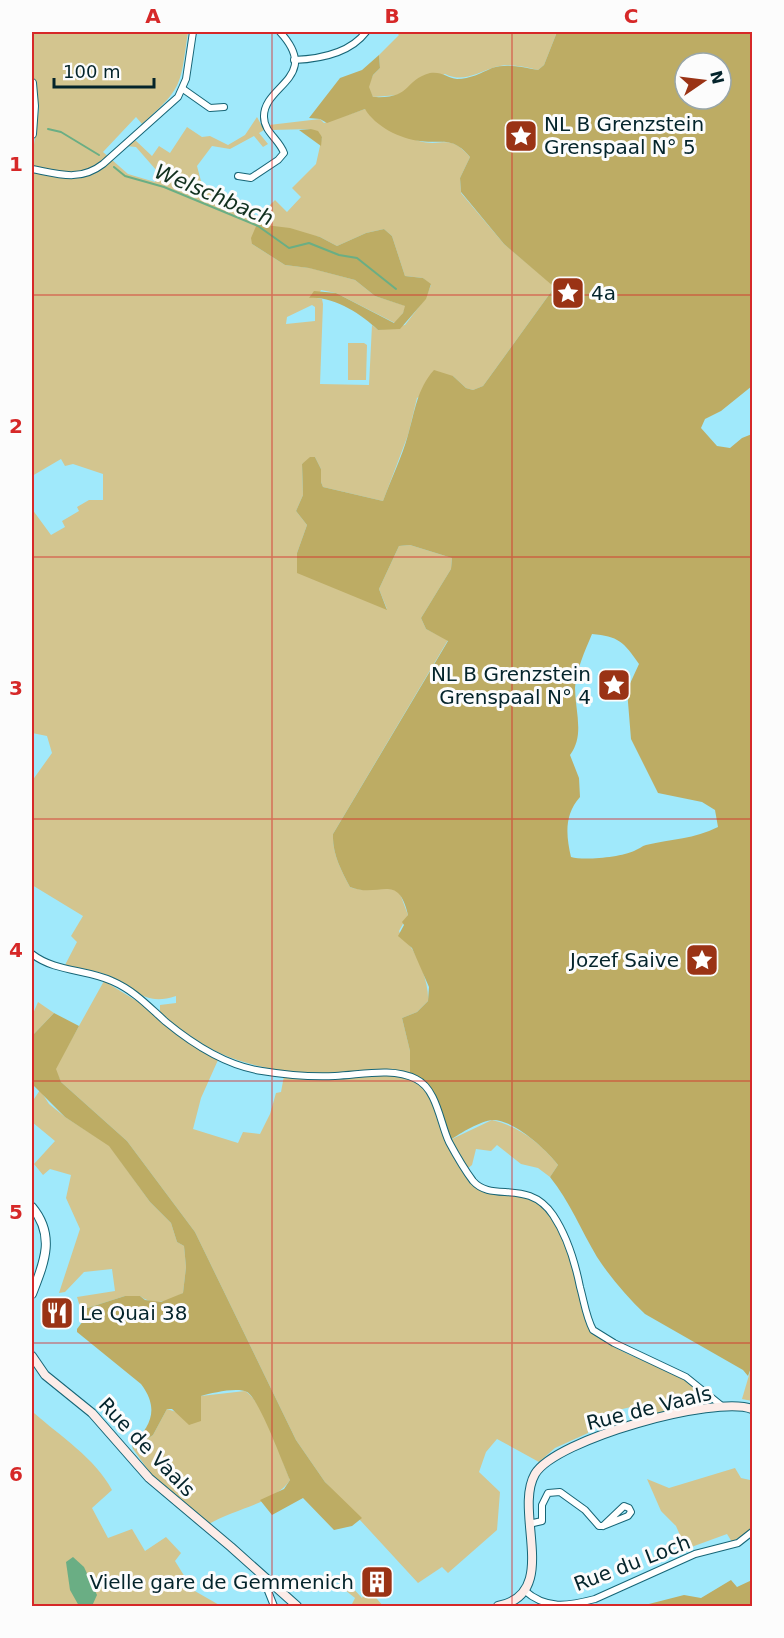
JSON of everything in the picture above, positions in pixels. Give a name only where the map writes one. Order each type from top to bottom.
[{"type":"main road","name":"Rue de Vaals","points":[[32,1356],[45,1375],[92,1413],[149,1478],[297,1606]]},
{"type":"main road","name":"Rue de Vaals","points":[[524,1590],[533,1566],[527,1501],[532,1482],[541,1467],[557,1453],[611,1431],[722,1406],[753,1409]]},
{"type":"main road","points":[[498,1606],[512,1601],[524,1590]]},
{"type":"street","points":[[32,169],[73,177],[92,172],[178,97],[183,89],[193,32]]},
{"type":"street","points":[[238,176],[251,178],[282,157],[282,148],[267,129],[264,113],[290,77],[294,60],[290,45],[280,32]]},
{"type":"street","points":[[294,60],[331,55],[361,38],[366,32]]},
{"type":"street","points":[[32,83],[34,106],[32,134]]},
{"type":"street","points":[[183,89],[210,108],[224,107]]},
{"type":"street","points":[[32,954],[55,967],[94,975],[121,985],[143,999],[188,1039],[236,1065],[264,1071],[317,1076],[382,1073],[416,1079],[432,1098],[450,1144],[476,1184],[490,1189],[528,1194],[541,1200],[553,1216],[573,1259],[593,1330],[687,1377],[722,1406]]},
{"type":"street","points":[[32,1207],[42,1221],[47,1244],[45,1260],[32,1294]]},
{"type":"street","points":[[529,1524],[542,1521],[544,1498],[548,1494],[560,1492],[585,1510],[597,1525],[603,1526]]},
{"type":"street","name":"Rue du Loch","points":[[524,1590],[533,1598],[550,1606],[587,1601],[694,1554],[738,1543],[753,1532]]},
{"type":"street","points":[[262,1574],[273,1606]]},
{"type":"shaded area","points":[[32,32],[188,32],[181,75],[173,93],[142,124],[136,117],[103,152],[128,174],[155,182],[157,171],[136,147],[126,146],[134,139],[152,156],[159,146],[170,153],[187,127],[202,137],[210,136],[228,145],[245,135],[257,117],[264,130],[259,133],[268,144],[263,147],[254,136],[230,149],[212,146],[197,166],[202,185],[239,211],[242,206],[258,217],[275,200],[287,212],[301,197],[292,188],[316,164],[322,137],[311,129],[271,130],[269,125],[320,119],[324,123],[365,109],[413,139],[427,143],[451,143],[462,149],[470,157],[460,178],[461,193],[504,244],[553,285],[551,292],[483,386],[473,390],[466,388],[453,376],[417,398],[408,435],[383,501],[323,487],[321,469],[315,457],[302,464],[303,495],[296,511],[307,525],[297,553],[387,609],[379,589],[399,546],[410,545],[452,558],[451,569],[421,618],[426,629],[448,640],[333,834],[340,868],[350,887],[363,890],[387,888],[399,891],[408,915],[399,931],[420,965],[428,994],[428,1001],[417,1012],[402,1018],[410,1051],[411,1074],[296,1072],[241,1061],[214,1050],[174,1025],[160,1013],[160,1005],[176,1003],[176,996],[165,999],[147,997],[107,975],[65,965],[77,942],[71,936],[83,916],[32,885],[32,781],[52,753],[47,736],[32,733],[32,509],[51,535],[65,527],[62,521],[79,511],[77,507],[89,500],[103,500],[103,474],[73,464],[65,466],[61,459],[32,476],[32,159],[39,109],[32,67]],"holes":[[[257,224],[320,237],[337,246],[366,233],[384,229],[392,236],[405,276],[423,278],[431,285],[425,299],[405,325],[378,330],[372,325],[369,385],[320,384],[323,304],[322,299],[317,298],[321,290],[336,293],[395,323],[406,306],[375,296],[355,280],[310,268],[285,265],[252,244]],[[312,305],[315,307],[315,321],[286,324],[287,317]]]},
{"type":"shaded area","points":[[396,32],[557,32],[544,65],[538,70],[505,65],[458,78],[445,74],[399,95],[373,97],[368,87],[373,75],[380,68],[379,55],[399,35]]},
{"type":"shaded area","points":[[557,32],[752,32],[752,386],[721,411],[705,419],[701,428],[717,446],[730,448],[742,438],[752,434],[752,1365],[748,1376],[743,1370],[645,1314],[625,1294],[597,1257],[550,1177],[558,1165],[529,1136],[501,1121],[493,1120],[477,1125],[450,1140],[434,1098],[410,1074],[410,1051],[402,1018],[417,1012],[428,1001],[429,987],[412,948],[398,936],[404,925],[402,922],[408,915],[404,902],[393,890],[360,890],[350,887],[340,868],[334,848],[333,834],[448,641],[426,629],[421,618],[451,569],[452,558],[410,545],[399,546],[379,589],[387,610],[297,573],[297,553],[307,525],[296,511],[303,495],[302,464],[310,457],[315,457],[321,469],[323,487],[383,501],[406,443],[420,393],[428,377],[434,370],[453,376],[466,388],[473,390],[483,386],[551,292],[553,286],[504,244],[461,192],[460,178],[470,157],[464,150],[447,142],[412,140],[396,134],[375,121],[365,109],[327,123],[320,119],[309,118],[340,78],[362,70],[379,55],[380,68],[373,75],[369,87],[373,97],[395,95],[421,76],[430,73],[462,79],[503,66],[538,70],[544,65]],"holes":[[[592,634],[608,636],[624,645],[639,664],[627,690],[631,739],[658,793],[702,802],[715,810],[718,827],[692,836],[646,845],[612,857],[577,858],[571,857],[568,841],[569,818],[580,797],[579,778],[570,755],[575,747],[578,731],[575,688],[579,667]]]},
{"type":"shaded area","points":[[299,130],[318,131],[322,137],[321,146]]},
{"type":"shaded area","points":[[257,224],[290,228],[320,237],[337,246],[366,233],[384,229],[392,236],[405,276],[423,278],[431,284],[426,299],[400,329],[378,330],[346,307],[328,300],[309,298],[314,291],[336,293],[394,323],[403,313],[405,306],[375,296],[355,280],[309,268],[285,265],[252,244],[251,238]]},
{"type":"shaded area","points":[[348,343],[367,345],[366,380],[348,380]]},
{"type":"shaded area","points":[[104,981],[145,1006],[218,1060],[201,1098],[193,1129],[238,1143],[243,1132],[260,1134],[270,1114],[276,1093],[281,1092],[284,1076],[391,1075],[414,1079],[429,1093],[442,1127],[475,1186],[524,1194],[543,1207],[554,1221],[575,1272],[587,1324],[594,1333],[630,1355],[683,1378],[712,1401],[643,1417],[635,1406],[589,1417],[588,1433],[555,1448],[539,1462],[497,1439],[486,1452],[479,1472],[500,1492],[497,1530],[448,1573],[442,1567],[418,1583],[325,1482],[296,1440],[195,1232],[127,1141],[61,1082],[55,1069]]},
{"type":"shaded area","points":[[38,1002],[54,1013],[32,1036],[32,1016]]},
{"type":"shaded area","points":[[54,1013],[79,1026],[56,1069],[61,1082],[127,1141],[195,1232],[296,1440],[325,1482],[362,1518],[352,1526],[334,1530],[303,1498],[272,1515],[260,1500],[284,1489],[290,1480],[264,1418],[247,1392],[231,1390],[201,1396],[201,1421],[189,1425],[172,1409],[167,1409],[153,1435],[133,1449],[132,1445],[139,1438],[151,1416],[150,1401],[141,1384],[77,1332],[83,1321],[81,1310],[125,1296],[140,1296],[145,1300],[161,1302],[183,1293],[186,1267],[184,1246],[177,1242],[171,1223],[150,1202],[109,1146],[65,1117],[32,1084],[32,1036]]},
{"type":"shaded area","points":[[40,1090],[49,1104],[65,1117],[109,1145],[150,1202],[171,1223],[177,1242],[184,1246],[186,1267],[183,1293],[156,1302],[140,1296],[125,1296],[81,1310],[77,1297],[115,1291],[112,1269],[84,1272],[65,1292],[59,1293],[80,1229],[66,1198],[71,1175],[50,1169],[43,1175],[34,1164],[55,1141],[32,1122],[32,1102]]},
{"type":"shaded area","points":[[492,1120],[520,1131],[544,1150],[558,1165],[550,1177],[538,1168],[521,1164],[497,1145],[491,1151],[476,1149],[472,1165],[467,1169],[450,1140]]},
{"type":"shaded area","points":[[752,1365],[752,1401],[742,1399]]},
{"type":"shaded area","points":[[245,1391],[259,1406],[290,1480],[283,1488],[264,1501],[209,1524],[151,1474],[133,1449],[153,1435],[167,1409],[201,1420],[201,1396]]},
{"type":"shaded area","points":[[34,1413],[87,1458],[105,1478],[112,1490],[92,1508],[108,1538],[132,1529],[145,1551],[166,1537],[181,1553],[175,1561],[193,1590],[221,1606],[32,1606],[32,1415]]},
{"type":"shaded area","points":[[735,1468],[741,1478],[750,1480],[752,1486],[752,1529],[732,1542],[727,1534],[686,1549],[676,1526],[661,1511],[647,1479],[669,1488]]},
{"type":"shaded area","points":[[73,1557],[84,1567],[97,1595],[92,1606],[79,1606],[70,1590],[66,1562]]},
{"type":"shaded area","points":[[731,1580],[737,1587],[752,1580],[752,1603],[746,1606],[645,1605],[684,1595],[701,1598]]},
{"type":"shaded area","points":[[351,1586],[362,1598],[364,1594],[360,1590],[366,1586],[383,1606],[351,1606],[355,1598],[345,1590]]},
{"type":"waterway","name":"Welschbach","points":[[48,129],[61,132],[99,155]]},
{"type":"waterway","name":"Welschbach","points":[[114,167],[125,176],[164,187],[258,226],[289,248],[309,243],[339,255],[357,258],[396,289]]},
{"type":"place","name":"NL B Grenzstein Grenspaal N° 5","points":[[521,136]]},
{"type":"place","name":"4a","points":[[568,293]]},
{"type":"place","name":"NL B Grenzstein Grenspaal N° 4","points":[[614,685]]},
{"type":"place","name":"Jozef Saive","points":[[702,960]]},
{"type":"place","name":"Le Quai 38","points":[[57,1313]]},
{"type":"place","name":"Vielle gare de Gemmenich","points":[[377,1582]]}]
